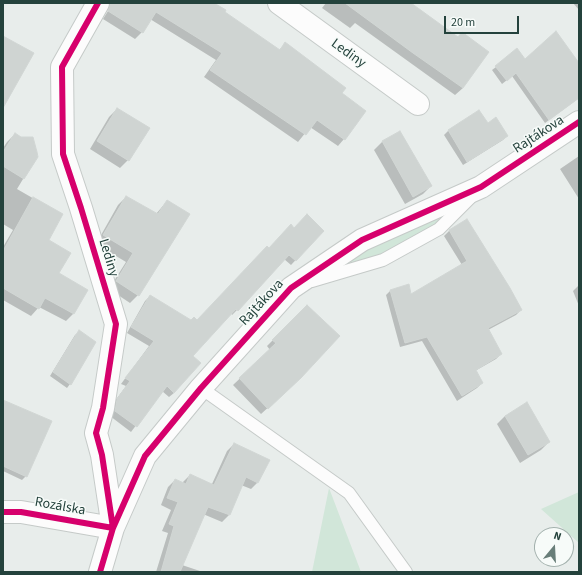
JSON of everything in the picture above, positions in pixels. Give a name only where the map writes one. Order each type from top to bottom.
[{"type":"street","name":"Lediny","points":[[98,3],[62,67],[63,154],[116,324],[103,408],[96,433],[102,455],[114,528]]},
{"type":"street","name":"Lediny","points":[[279,3],[418,104]]},
{"type":"street","name":"Rajtákova","points":[[100,572],[114,528],[145,456],[201,388],[291,288],[362,240],[481,187],[579,122]]},
{"type":"street","name":"Rozálska","points":[[3,512],[20,512],[114,528]]},
{"type":"lane","points":[[201,388],[349,493],[406,572]]},
{"type":"green space","points":[[481,187],[439,229],[383,260],[291,288]]},
{"type":"green space","points":[[329,488],[361,572],[312,572]]},
{"type":"green space","points":[[579,492],[579,543],[574,539],[574,527],[561,527],[541,509]]},
{"type":"building","points":[[110,3],[214,3],[226,10],[225,12],[280,50],[285,42],[346,88],[342,93],[366,111],[345,140],[317,120],[306,135],[210,70],[222,53],[156,12],[143,33],[108,11]]},
{"type":"building","points":[[345,3],[411,3],[458,37],[462,32],[489,52],[463,88]]},
{"type":"building","points":[[556,31],[579,63],[579,98],[549,120],[516,73],[507,81],[495,66],[517,48],[525,59]]},
{"type":"building","points":[[3,36],[34,53],[3,108]]},
{"type":"building","points":[[117,108],[150,128],[129,161],[97,141]]},
{"type":"building","points":[[479,110],[488,123],[496,117],[508,136],[467,162],[448,130]]},
{"type":"building","points":[[400,131],[432,186],[413,197],[382,141]]},
{"type":"building","points":[[15,133],[21,137],[33,137],[38,157],[24,179],[3,166],[3,152]]},
{"type":"building","points":[[126,196],[158,214],[167,200],[190,214],[139,296],[116,281],[133,253],[103,235]]},
{"type":"building","points":[[33,197],[63,214],[49,240],[71,253],[59,273],[88,290],[74,314],[45,298],[39,309],[3,288],[3,251]]},
{"type":"building","points":[[307,214],[324,231],[296,261],[289,255],[238,311],[236,309],[193,356],[201,363],[174,393],[167,386],[137,427],[115,411],[117,399],[130,381],[125,378],[154,341],[131,327],[150,295],[191,320],[194,317],[197,320],[267,246],[269,248],[291,224],[294,228]]},
{"type":"building","points":[[467,219],[522,310],[488,328],[502,354],[476,370],[483,383],[462,396],[427,337],[405,343],[390,290],[409,284],[411,294],[467,261],[449,230]]},
{"type":"building","points":[[307,305],[340,336],[301,378],[268,409],[239,378],[276,343],[272,340]]},
{"type":"building","points":[[79,330],[96,342],[71,385],[53,372]]},
{"type":"building","points":[[3,400],[52,421],[27,477],[3,466]]},
{"type":"building","points":[[527,402],[550,442],[528,455],[505,416]]},
{"type":"building","points":[[234,443],[270,460],[258,483],[246,477],[230,515],[208,507],[180,572],[161,572],[174,526],[169,524],[178,502],[167,498],[175,479],[186,484],[190,474],[214,485]]},
{"type":"cycle path","points":[[3,512],[21,512],[113,528],[102,455],[96,433],[103,408],[116,324],[63,154],[62,67],[98,3]]},
{"type":"cycle path","points":[[100,572],[113,528],[145,456],[201,388],[291,288],[362,240],[481,187],[579,122]]}]
